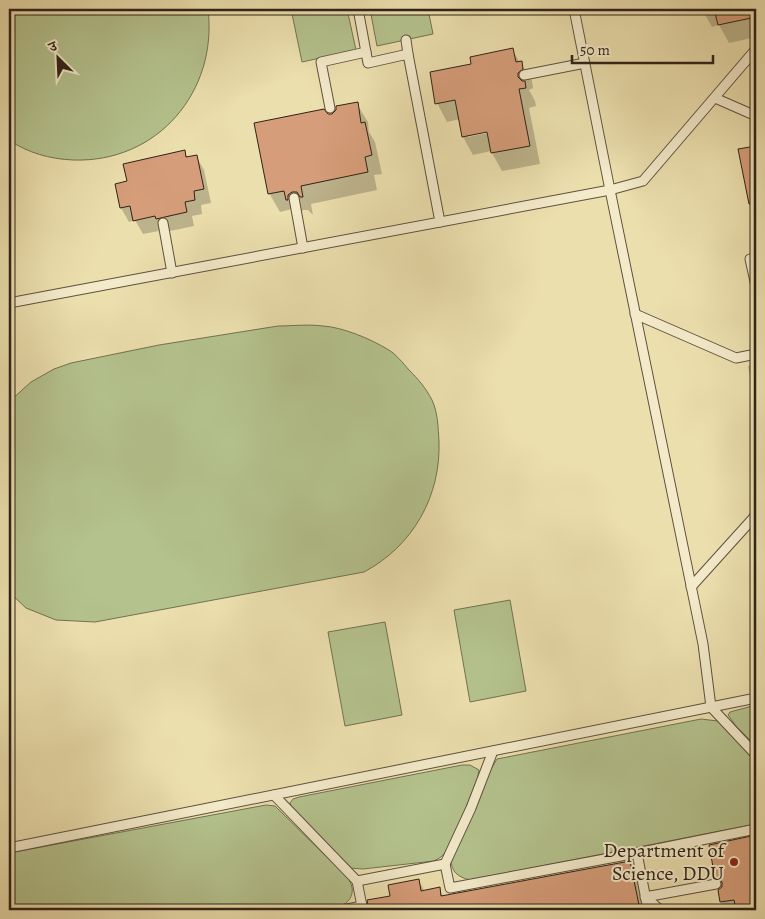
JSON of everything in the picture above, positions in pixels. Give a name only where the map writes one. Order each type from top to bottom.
[{"type":"lane","points":[[358,9],[368,63],[408,54]]},
{"type":"lane","points":[[574,9],[703,644],[711,707],[756,755]]},
{"type":"lane","points":[[406,40],[440,222]]},
{"type":"lane","points":[[9,303],[610,190],[643,181],[756,49]]},
{"type":"lane","points":[[330,108],[320,60],[366,52]]},
{"type":"lane","points":[[524,75],[585,63]]},
{"type":"lane","points":[[715,98],[756,116]]},
{"type":"lane","points":[[294,198],[303,248]]},
{"type":"lane","points":[[163,223],[172,273]]},
{"type":"lane","points":[[750,259],[756,286]]},
{"type":"lane","points":[[636,314],[736,358],[752,358]]},
{"type":"lane","points":[[691,587],[756,515]]},
{"type":"lane","points":[[9,848],[756,698]]},
{"type":"lane","points":[[493,751],[471,808],[445,864],[450,888],[637,854],[756,829]]},
{"type":"lane","points":[[274,795],[357,881],[362,906],[342,910]]},
{"type":"lane","points":[[637,854],[648,910]]},
{"type":"lane","points":[[357,881],[445,864]]},
{"type":"lane","points":[[402,872],[404,882]]},
{"type":"lane","points":[[646,897],[716,884]]},
{"type":"lane","points":[[646,897],[660,910]]},
{"type":"green space","points":[[9,9],[208,9],[209,39],[203,68],[192,94],[176,116],[156,135],[131,149],[104,158],[73,160],[40,154],[9,140]]},
{"type":"green space","points":[[291,9],[347,9],[356,50],[302,62]]},
{"type":"green space","points":[[370,9],[428,9],[433,34],[377,46]]},
{"type":"green space","points":[[312,325],[331,327],[373,341],[399,358],[422,384],[432,400],[437,415],[439,441],[435,481],[421,517],[410,534],[397,548],[364,572],[95,622],[56,620],[26,608],[9,592],[10,401],[31,382],[54,369],[71,363],[159,345],[278,326]]},
{"type":"green space","points":[[510,600],[526,691],[470,702],[454,610]]},
{"type":"green space","points":[[385,622],[402,715],[345,726],[328,632]]},
{"type":"green space","points":[[756,705],[756,746],[728,715],[730,712]]},
{"type":"green space","points":[[701,719],[718,721],[756,760],[756,824],[470,880],[454,871],[451,859],[497,759]]},
{"type":"green space","points":[[470,765],[479,770],[477,781],[450,847],[441,857],[434,861],[363,869],[349,868],[292,809],[290,803],[293,799],[299,797]]},
{"type":"green space","points":[[266,805],[275,806],[347,877],[351,883],[352,894],[346,903],[330,910],[9,910],[9,853]]},
{"type":"building","points":[[714,9],[756,9],[756,17],[718,25]]},
{"type":"building","points":[[513,48],[516,62],[522,61],[523,69],[518,73],[518,77],[525,81],[526,88],[519,89],[530,146],[491,153],[487,132],[462,137],[455,100],[435,104],[430,72],[471,64],[470,57]]},
{"type":"building","points":[[358,102],[361,123],[365,122],[372,155],[365,157],[368,172],[301,186],[303,197],[300,197],[297,192],[292,192],[288,195],[288,200],[286,200],[284,191],[268,194],[254,123],[324,109],[328,114],[332,114],[336,110],[336,106]]},
{"type":"building","points":[[756,146],[756,203],[749,204],[738,149]]},
{"type":"building","points":[[185,150],[186,157],[197,155],[204,189],[194,191],[195,200],[185,202],[187,212],[156,219],[155,216],[133,221],[130,206],[120,208],[115,184],[127,181],[123,164]]},
{"type":"building","name":"Department of Science, DDU","points":[[756,835],[756,910],[736,910],[734,900],[720,902],[718,890],[722,887],[722,882],[719,878],[715,878],[709,845]]},
{"type":"building","points":[[630,861],[640,910],[593,910],[592,907],[574,910],[366,910],[367,900],[390,896],[388,885],[419,879],[421,891],[440,887],[441,896]]},
{"type":"place","name":"Department of Science, DDU","points":[[734,862]]}]
